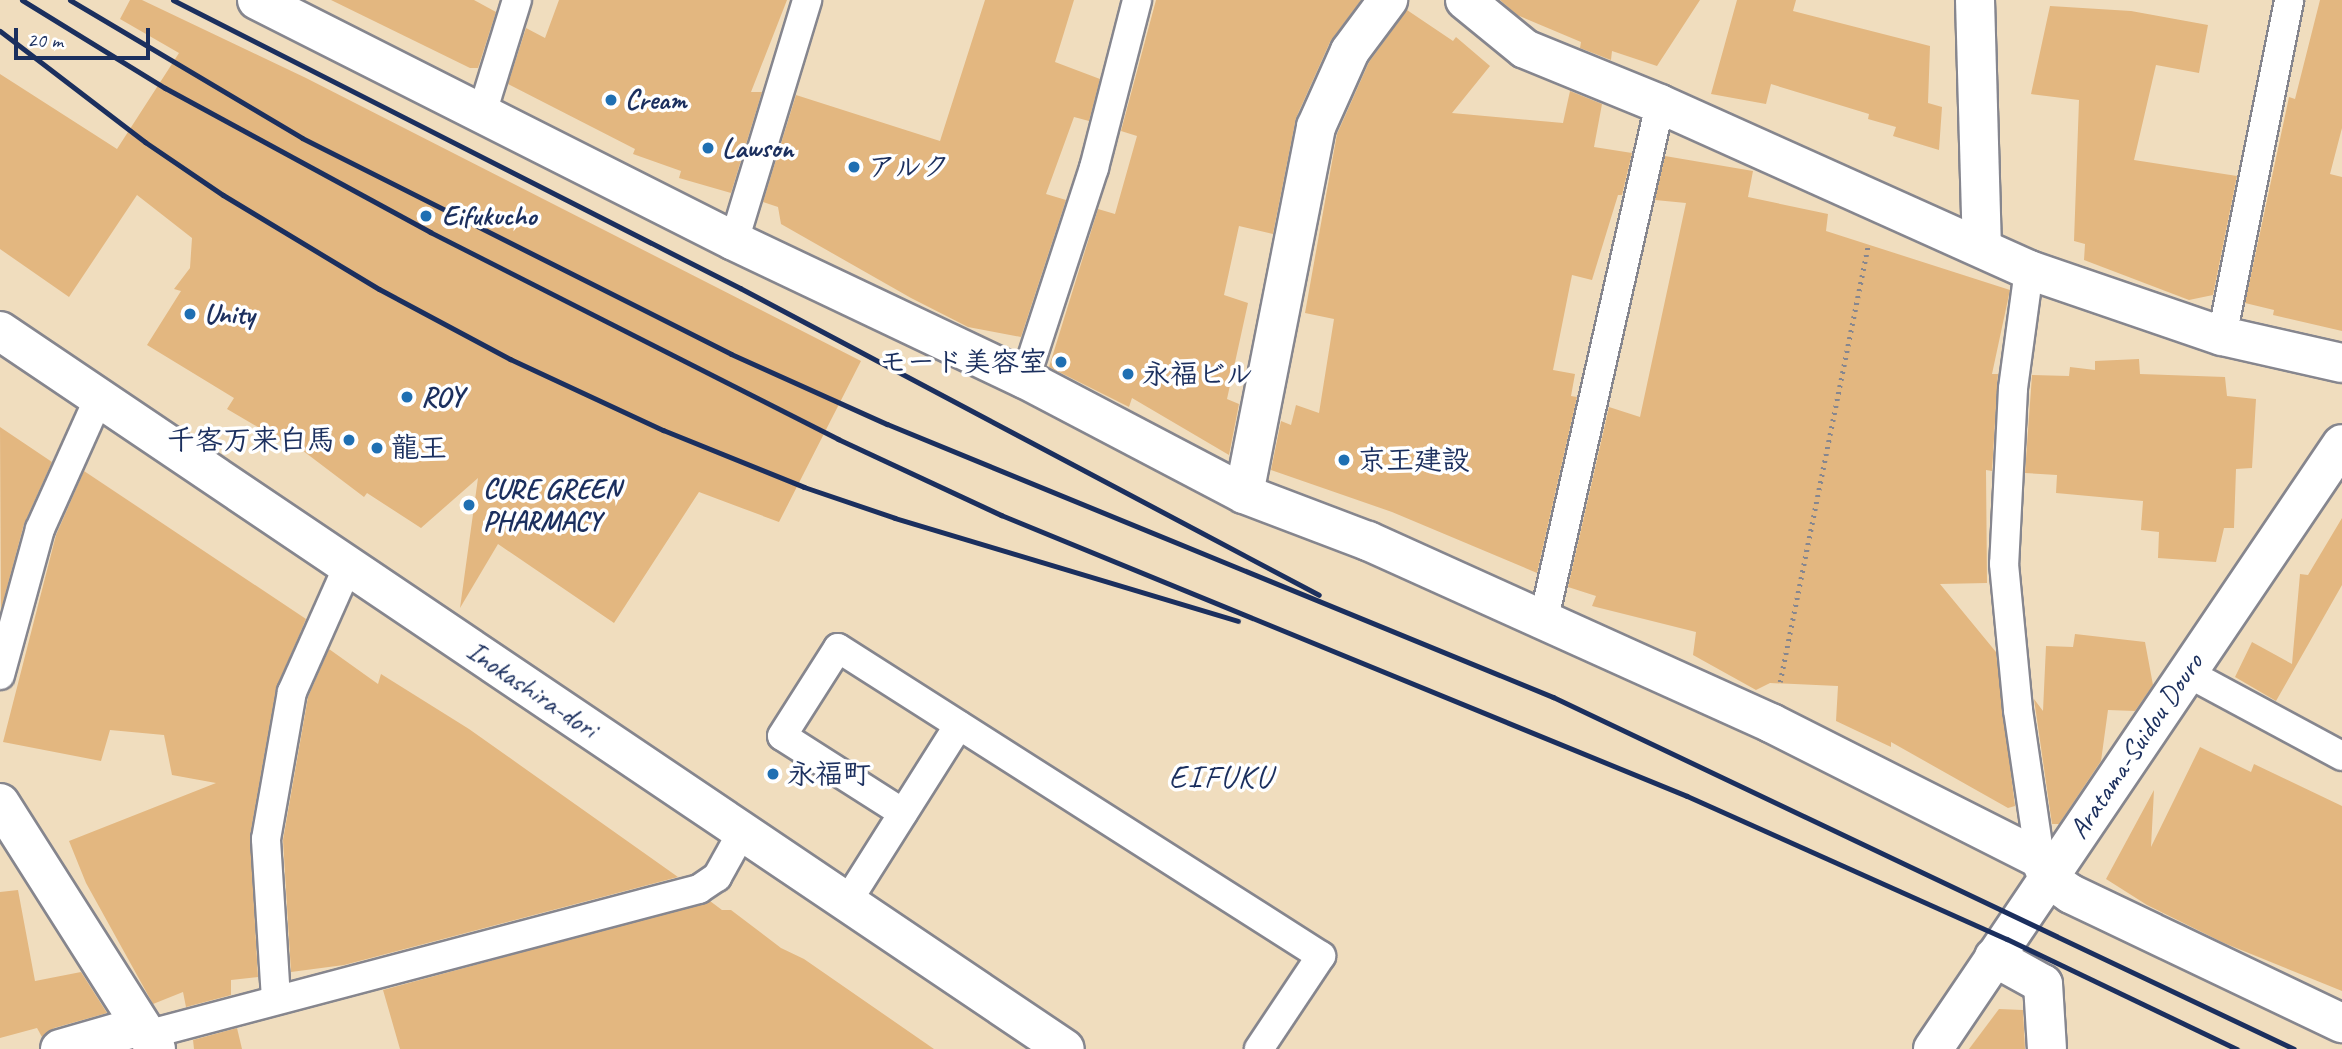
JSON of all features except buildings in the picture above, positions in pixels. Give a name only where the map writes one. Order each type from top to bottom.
[{"type":"street","points":[[257,0],[734,241],[1025,379],[1244,495],[1368,541],[1544,618],[1771,723],[2044,868],[2071,894],[2342,1023]]},
{"type":"street","points":[[1244,495],[1316,127],[1350,51],[1388,0]]},
{"type":"street","points":[[1465,0],[1525,49],[1660,104],[2029,270],[2222,336],[2342,363]]},
{"type":"street","points":[[1975,0],[1982,247]]},
{"type":"street","name":"Inokashira-dori","points":[[0,331],[1065,1049]]},
{"type":"street","name":"Aratama-Suidou Douro","points":[[1933,1049],[1994,957],[2044,868],[2342,444]]},
{"type":"street","points":[[0,803],[148,1037],[60,1049]]},
{"type":"street","points":[[1994,957],[2043,984],[2047,1049]]},
{"type":"lane","points":[[482,113],[517,0]]},
{"type":"lane","points":[[734,241],[807,0]]},
{"type":"lane","points":[[1025,379],[1094,168],[1137,0]]},
{"type":"lane","points":[[2222,336],[2289,0]]},
{"type":"lane","points":[[1544,618],[1660,104]]},
{"type":"lane","points":[[2029,270],[2013,389],[2004,564],[2018,710],[2044,868]]},
{"type":"lane","points":[[0,675],[40,529],[99,398]]},
{"type":"lane","points":[[276,999],[266,839],[292,692],[348,566]]},
{"type":"lane","points":[[904,813],[782,736],[838,648],[1321,956],[1259,1049]]},
{"type":"lane","points":[[2185,671],[2342,755]]},
{"type":"lane","points":[[847,902],[959,725]]},
{"type":"lane","points":[[148,1037],[276,999],[699,889],[717,877],[742,832]]},
{"type":"path","points":[[1771,723],[1876,202]]},
{"type":"railway","points":[[22,0],[165,88],[430,232],[838,439],[1001,515],[1687,796],[2007,939],[2237,1049]]},
{"type":"railway","points":[[70,0],[302,138],[731,354],[887,424],[1553,697],[2294,1049]]},
{"type":"railway","points":[[173,0],[740,288],[1319,595]]},
{"type":"railway","points":[[0,31],[145,142],[223,195],[379,289],[510,359],[663,430],[804,487],[895,518],[1238,621]]},
{"type":"place","name":"Cream","points":[[611,100]]},
{"type":"place","name":"Lawson","points":[[708,148]]},
{"type":"place","name":"アルク","points":[[854,167]]},
{"type":"place","name":"Eifukucho","points":[[426,216]]},
{"type":"place","name":"Unity","points":[[190,314]]},
{"type":"place","name":"モード美容室","points":[[1061,362]]},
{"type":"place","name":"永福ビル","points":[[1128,374]]},
{"type":"place","name":"ROY","points":[[407,397]]},
{"type":"place","name":"千客万来白馬","points":[[349,440]]},
{"type":"place","name":"龍王","points":[[377,448]]},
{"type":"place","name":"京王建設","points":[[1344,460]]},
{"type":"place","name":"CURE GREEN PHARMACY","points":[[469,505]]},
{"type":"place","name":"永福町","points":[[773,774]]},
{"type":"district","name":"EIFUKU","points":[[1221,777]]}]
